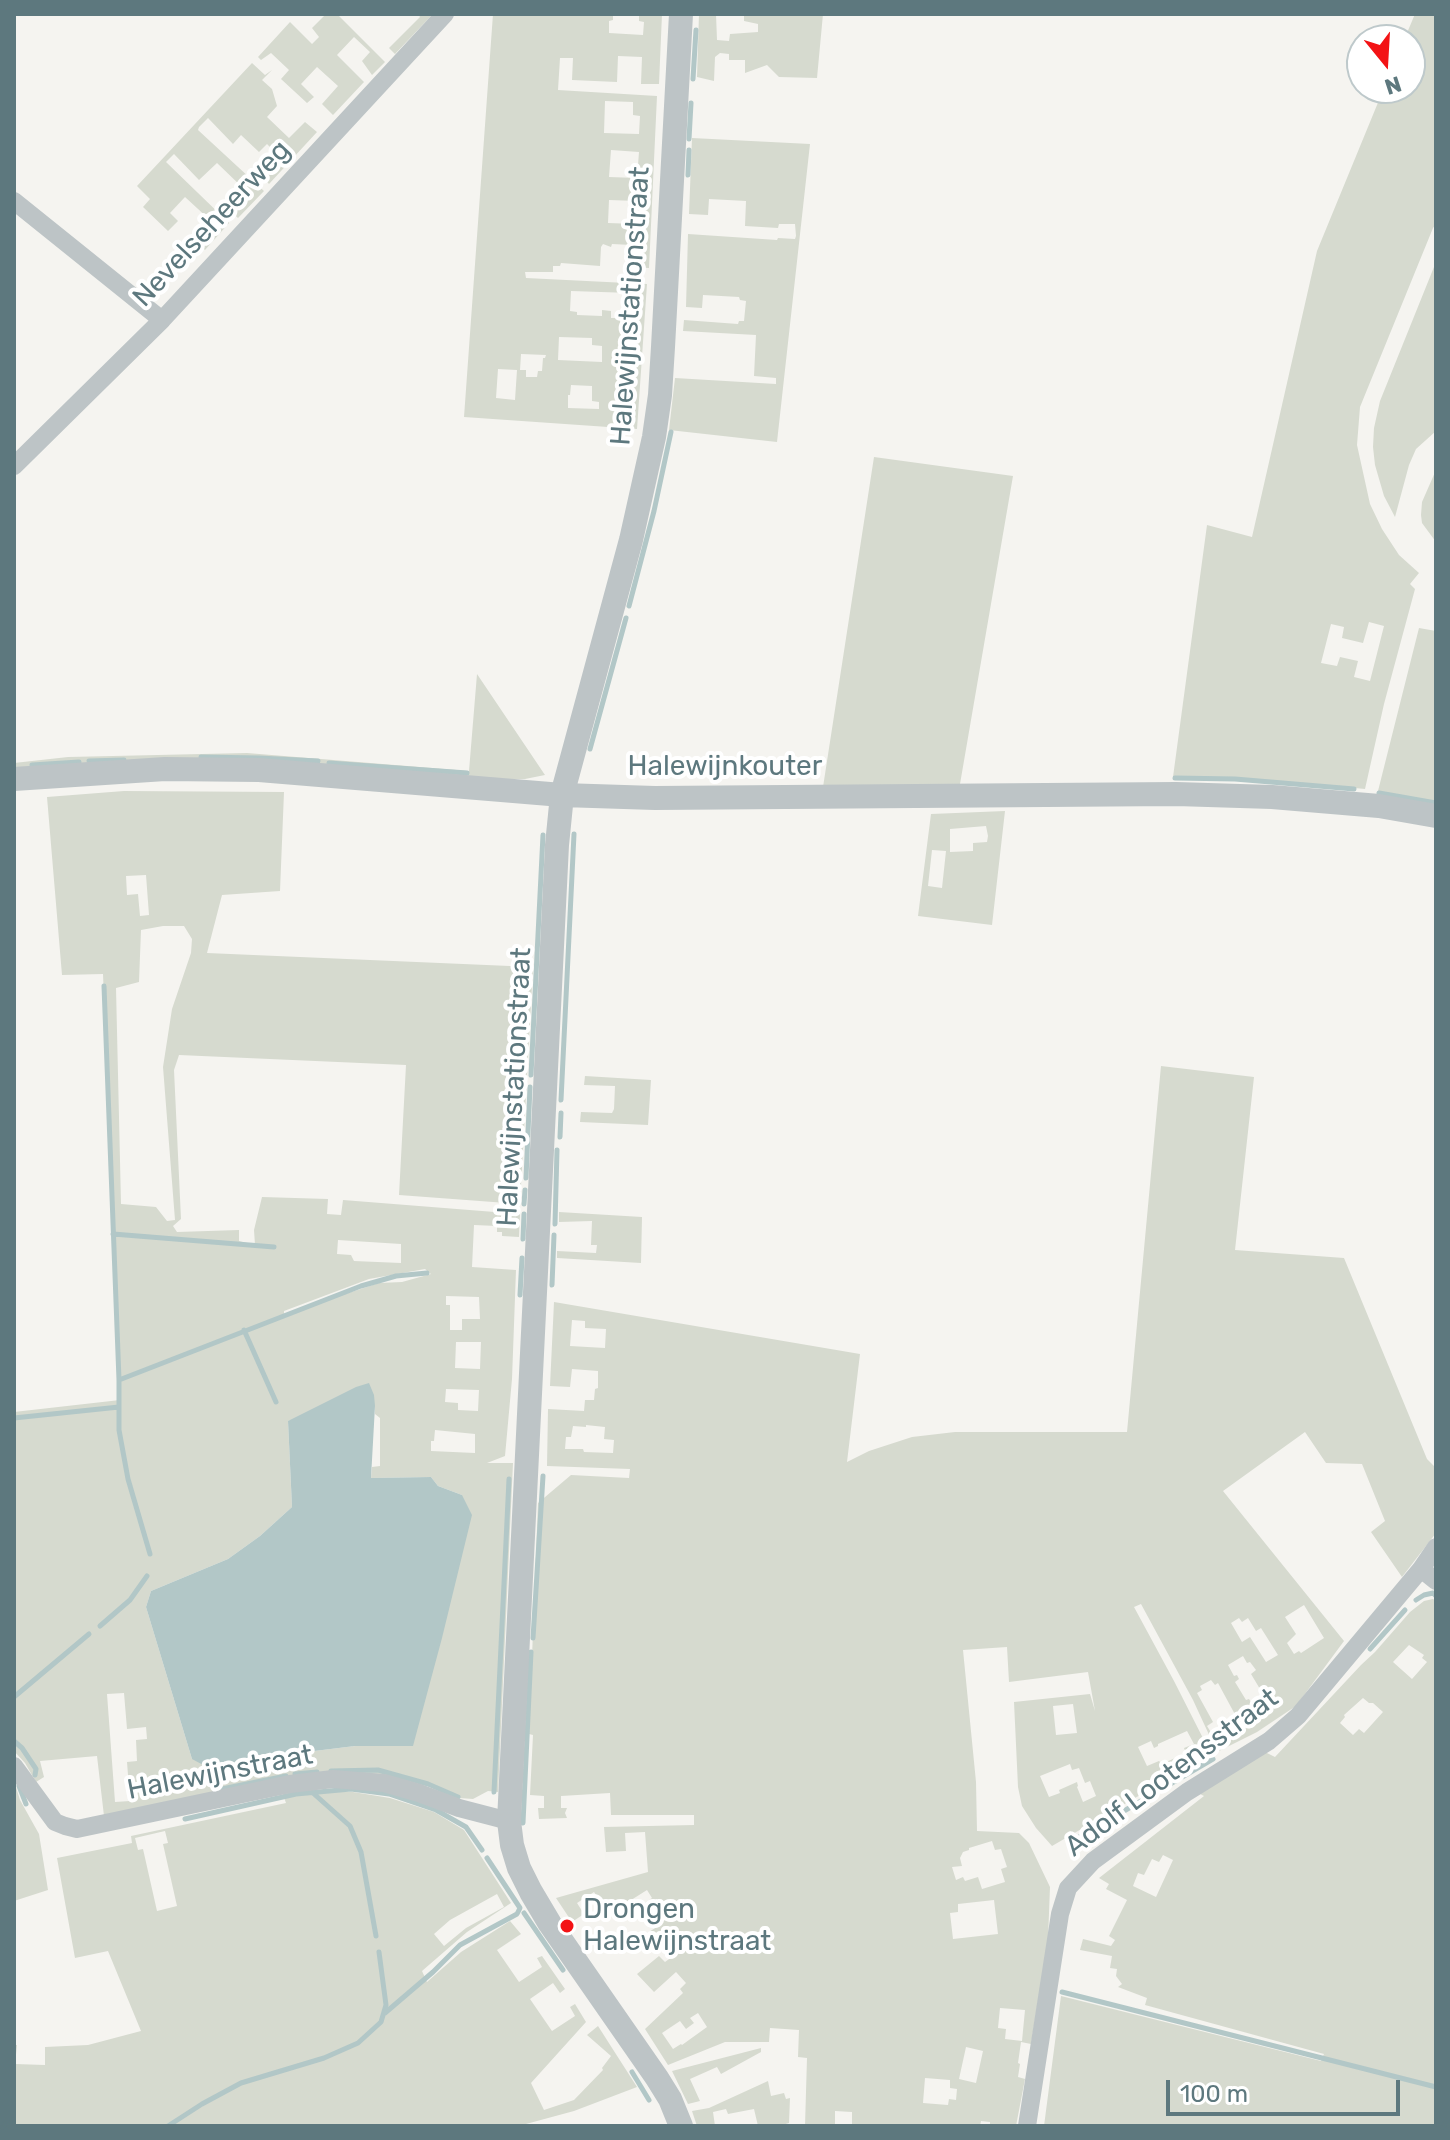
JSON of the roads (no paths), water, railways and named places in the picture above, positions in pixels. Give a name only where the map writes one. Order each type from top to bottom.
[{"type":"street","name":"Nevelseheerweg","points":[[14,466],[162,320],[445,14]]},
{"type":"street","name":"Halewijnstationstraat","points":[[681,14],[660,395],[654,437],[631,540],[562,795],[557,845],[509,1821],[519,1868],[531,1892],[657,2078],[681,2126]]},
{"type":"street","points":[[14,201],[162,320]]},
{"type":"street","name":"Halewijnkouter","points":[[14,779],[165,769],[259,770],[562,795],[655,798],[1176,794],[1272,797],[1379,806],[1436,816]]},
{"type":"street","name":"Adolf Lootensstraat","points":[[1027,2126],[1060,1914],[1068,1888],[1093,1861],[1187,1792],[1269,1741],[1298,1716],[1436,1547]]},
{"type":"street","points":[[1421,1569],[1436,1581]]},
{"type":"street","name":"Halewijnstraat","points":[[14,1766],[55,1822],[77,1829],[290,1784],[333,1779],[384,1783],[509,1821]]},
{"type":"waterway","points":[[693,79],[696,30]]},
{"type":"waterway","points":[[689,139],[691,103]]},
{"type":"waterway","points":[[688,175],[689,150]]},
{"type":"waterway","points":[[629,606],[671,432]]},
{"type":"waterway","points":[[590,749],[626,618]]},
{"type":"waterway","points":[[201,757],[318,761]]},
{"type":"waterway","points":[[89,761],[124,760]]},
{"type":"waterway","points":[[32,765],[79,762]]},
{"type":"waterway","points":[[329,763],[467,773]]},
{"type":"waterway","points":[[1175,778],[1235,779],[1354,789]]},
{"type":"waterway","points":[[1379,793],[1436,803]]},
{"type":"waterway","points":[[561,1100],[574,834]]},
{"type":"waterway","points":[[531,1075],[543,835]]},
{"type":"waterway","points":[[104,986],[119,1430],[128,1479],[150,1554]]},
{"type":"waterway","points":[[526,1178],[530,1087]]},
{"type":"waterway","points":[[560,1137],[561,1113]]},
{"type":"waterway","points":[[555,1224],[557,1150]]},
{"type":"waterway","points":[[524,1204],[525,1190]]},
{"type":"waterway","points":[[523,1239],[524,1214]]},
{"type":"waterway","points":[[113,1234],[274,1247]]},
{"type":"waterway","points":[[552,1285],[554,1235]]},
{"type":"waterway","points":[[520,1295],[522,1258]]},
{"type":"waterway","points":[[119,1380],[361,1286],[396,1276],[427,1273]]},
{"type":"waterway","points":[[244,1330],[276,1402]]},
{"type":"waterway","points":[[14,1418],[119,1407]]},
{"type":"waterway","points":[[533,1638],[543,1476]]},
{"type":"waterway","points":[[494,1792],[509,1479]]},
{"type":"waterway","points":[[100,1626],[130,1600],[147,1576]]},
{"type":"waterway","points":[[1416,1600],[1433,1593],[1436,1596]]},
{"type":"waterway","points":[[1370,1649],[1405,1610]]},
{"type":"waterway","points":[[14,1697],[89,1634]]},
{"type":"waterway","points":[[523,1823],[531,1652]]},
{"type":"waterway","points":[[14,1741],[36,1769],[35,1775]]},
{"type":"waterway","points":[[1076,1839],[1213,1759]]},
{"type":"waterway","points":[[331,1771],[378,1770],[428,1784],[458,1797]]},
{"type":"waterway","points":[[295,1774],[317,1772]]},
{"type":"waterway","points":[[217,1790],[286,1776]]},
{"type":"waterway","points":[[19,1786],[26,1804]]},
{"type":"waterway","points":[[185,1819],[296,1794],[351,1789],[389,1794],[436,1810],[466,1827],[482,1850]]},
{"type":"waterway","points":[[313,1793],[350,1826],[361,1852],[376,1936]]},
{"type":"waterway","points":[[385,2013],[460,1945],[517,1914],[520,1908],[487,1858]]},
{"type":"waterway","points":[[524,1913],[563,1970]]},
{"type":"waterway","points":[[168,2126],[241,2083],[324,2058],[358,2043],[381,2022],[386,2005],[379,1952]]},
{"type":"waterway","points":[[1062,1992],[1436,2087]]},
{"type":"waterway","points":[[632,2072],[649,2100]]},
{"type":"place","name":"Drongen Halewijnstraat","points":[[567,1926]]}]
